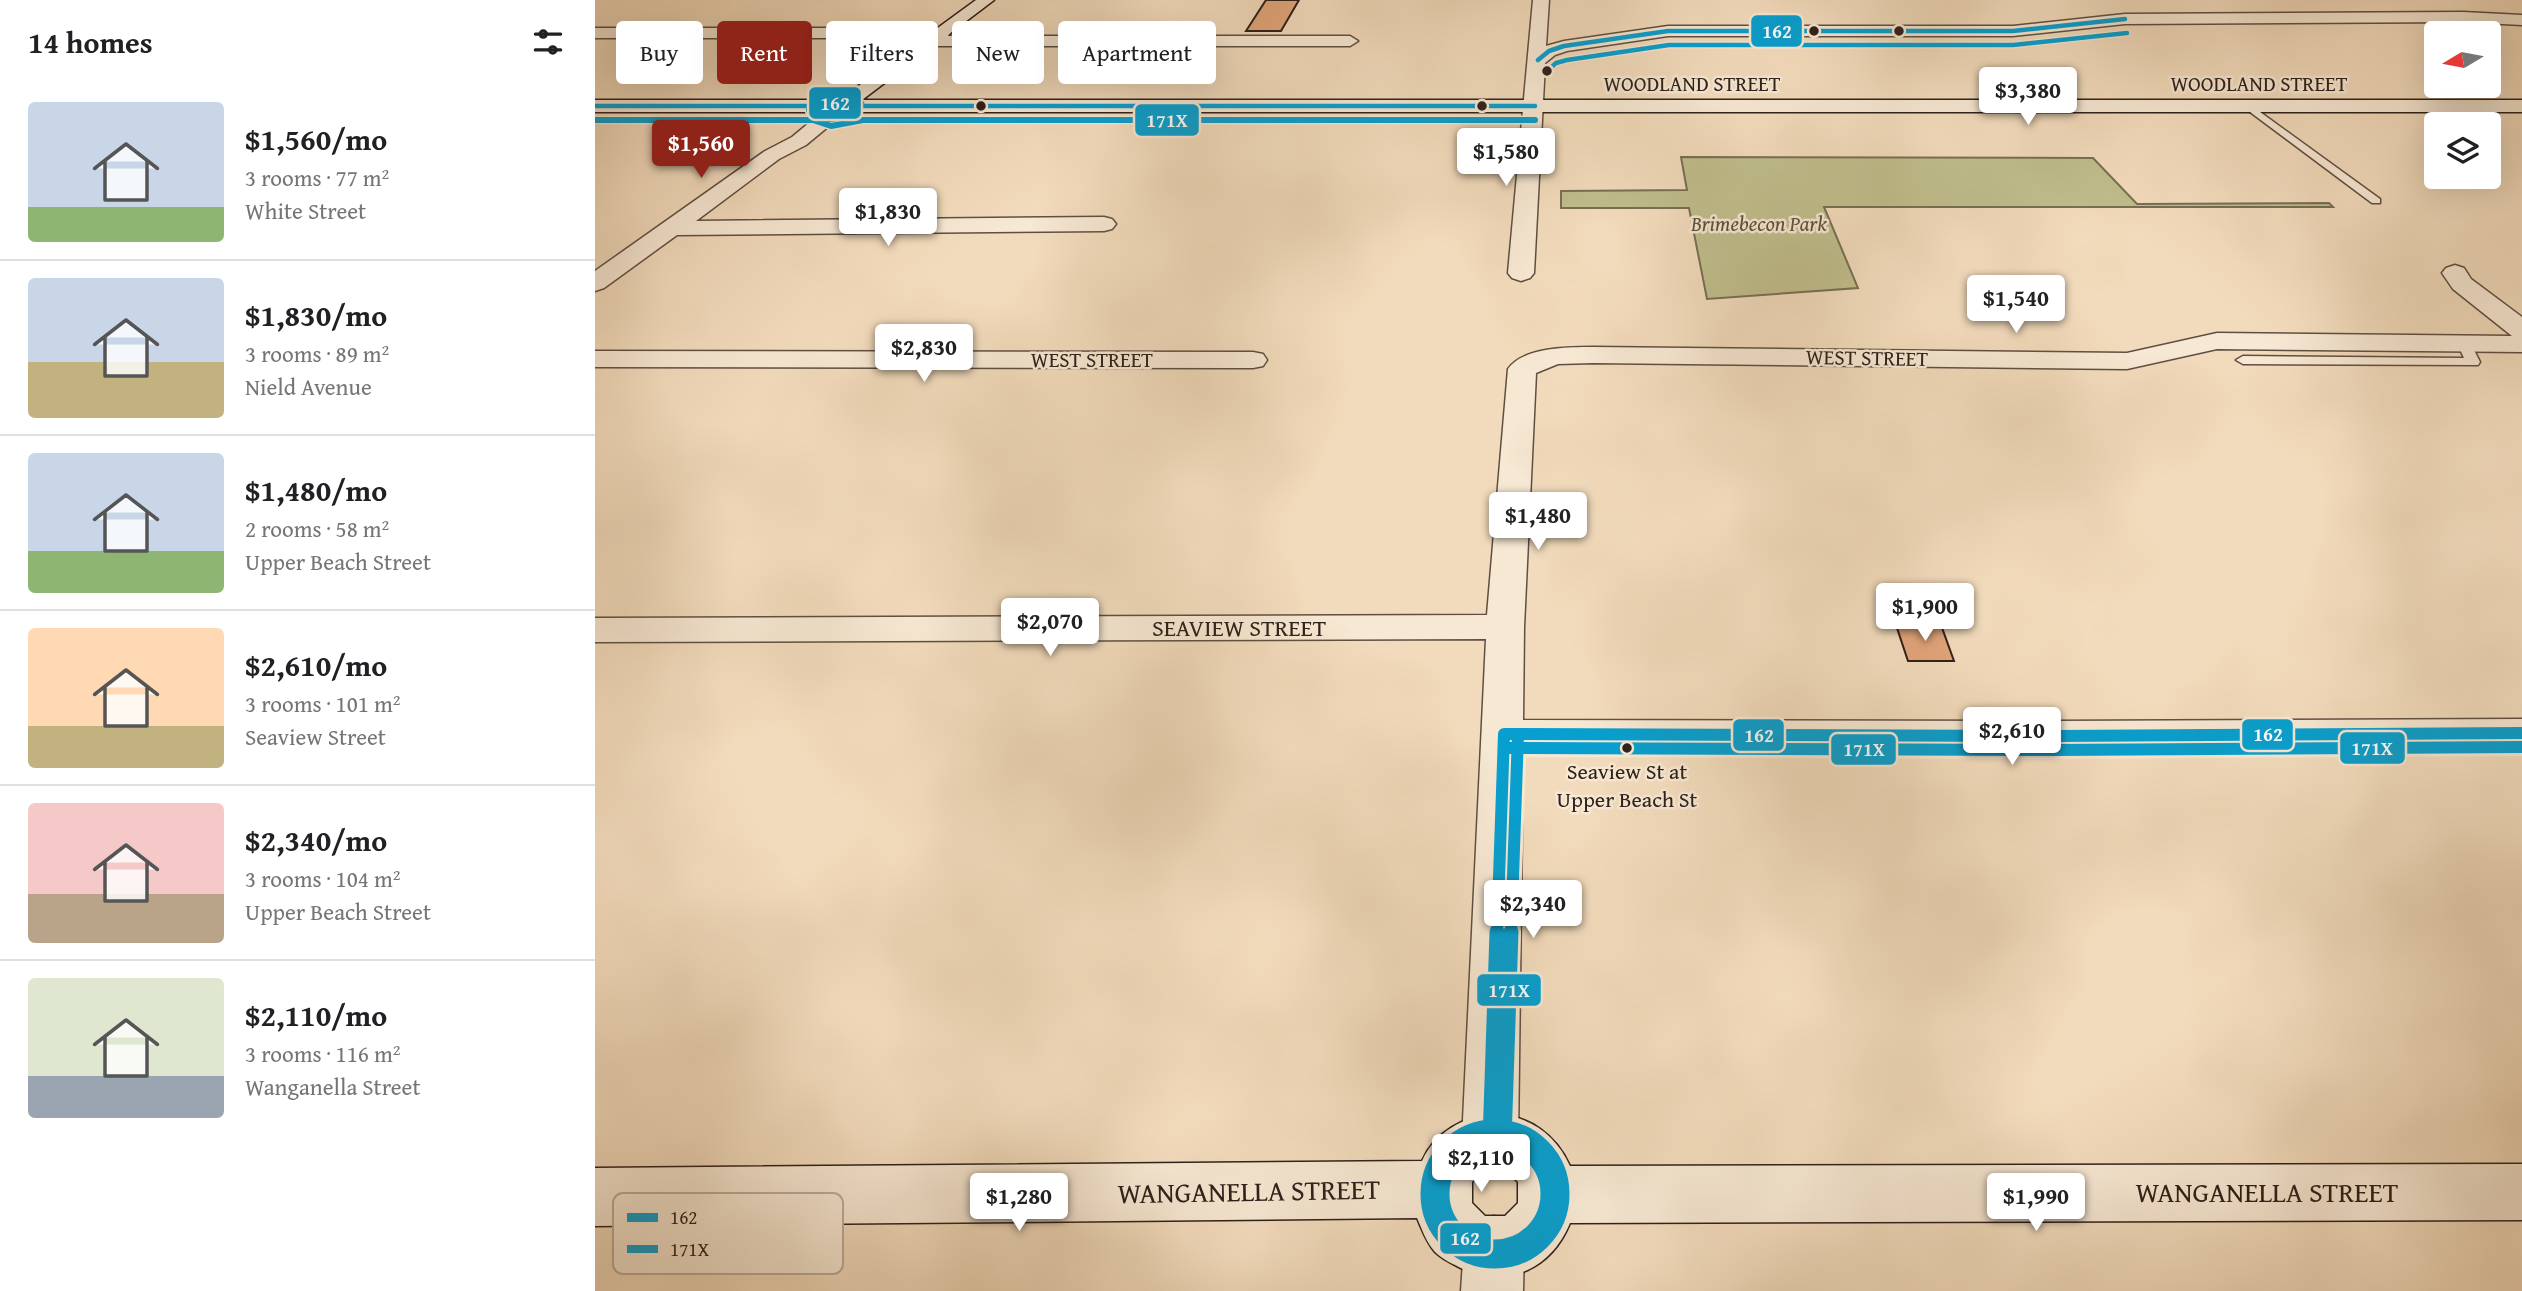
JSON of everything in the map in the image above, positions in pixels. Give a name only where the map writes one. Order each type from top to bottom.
[{"type":"street","points":[[938,36],[986,0]]},
{"type":"street","points":[[1521,273],[1541,0]]},
{"type":"street","points":[[2105,7],[2125,19]]},
{"type":"street","points":[[1538,60],[1549,51],[1564,46],[1668,31],[2013,31],[2125,19],[2463,16],[2522,20]]},
{"type":"street","points":[[595,33],[826,36]]},
{"type":"street","points":[[938,37],[1350,41]]},
{"type":"street","points":[[595,283],[772,155],[799,141],[872,84]]},
{"type":"street","name":"WOODLAND STREET","points":[[595,106],[2522,106]]},
{"type":"street","points":[[671,228],[1104,224]]},
{"type":"street","points":[[2455,273],[2462,284],[2522,330]]},
{"type":"street","name":"WEST STREET","points":[[1505,627],[1522,369],[1554,356],[2127,361],[2217,341],[2522,344]]},
{"type":"street","name":"WEST STREET","points":[[595,359],[1253,360]]},
{"type":"street","points":[[1490,1141],[1505,627]]},
{"type":"street","name":"SEAVIEW STREET","points":[[595,630],[1505,627]]},
{"type":"street","points":[[1503,734],[2069,736],[2522,733]]},
{"type":"street","points":[[1490,1141],[1510,1142],[1536,1157],[1546,1174],[1549,1195],[1545,1214],[1532,1231],[1514,1243],[1493,1269],[1474,1244],[1458,1233],[1445,1218],[1441,1189],[1447,1169],[1461,1154],[1490,1141]]},
{"type":"street","name":"WANGANELLA STREET","points":[[843,1195],[1441,1189]]},
{"type":"street","name":"WANGANELLA STREET","points":[[1549,1195],[2522,1192]]},
{"type":"street","name":"WANGANELLA STREET","points":[[595,1197],[613,1197]]},
{"type":"lane","points":[[2249,107],[2377,201]]},
{"type":"lane","points":[[2243,360],[2473,362],[2465,345]]},
{"type":"green space","name":"Brimebecon Park","points":[[1681,157],[2093,158],[2137,204],[2329,203],[2333,207],[1824,207],[1858,288],[1707,299],[1689,208],[1561,208],[1561,191],[1687,190]]},
{"type":"building","points":[[1266,0],[1299,0],[1281,31],[1246,31]]},
{"type":"building","points":[[1896,625],[1941,625],[1954,661],[1908,661]]},
{"type":"transit line","name":"162","points":[[1538,60],[1549,51],[1564,46],[1668,31],[2013,31],[2125,19]]},
{"type":"transit line","name":"171X","points":[[1547,71],[1556,63],[1567,60],[1669,45],[2013,45],[2127,33]]},
{"type":"transit line","name":"162","points":[[595,106],[823,106],[843,101],[862,103],[861,106]]},
{"type":"transit line","name":"162","points":[[823,106],[824,111],[847,111],[861,106],[1535,106]]},
{"type":"transit line","name":"171X","points":[[809,109],[813,120],[831,126],[863,120],[1535,120]]},
{"type":"transit line","name":"171X","points":[[595,120],[823,120],[851,116]]},
{"type":"transit line","name":"162","points":[[1504,734],[2055,736],[2522,733]]},
{"type":"transit line","name":"162","points":[[1490,1141],[1504,734]]},
{"type":"transit line","name":"171X","points":[[1504,1141],[1518,734]]},
{"type":"transit line","name":"171X","points":[[1504,748],[2055,750],[2522,747]]},
{"type":"transit line","name":"171X","points":[[1495,1127],[1521,1132],[1543,1146],[1557,1168],[1562,1194],[1557,1220],[1543,1242],[1521,1256],[1495,1261],[1469,1256],[1447,1242],[1433,1220],[1428,1194],[1433,1168],[1447,1146],[1469,1132],[1495,1127]]},
{"type":"transit line","name":"162","points":[[1495,1141],[1515,1145],[1533,1156],[1544,1174],[1548,1194],[1544,1214],[1533,1232],[1515,1243],[1495,1247],[1475,1243],[1457,1232],[1446,1214],[1442,1194],[1446,1174],[1457,1156],[1475,1145],[1495,1141]]},
{"type":"place","name":"Seaview St at Upper Beach St","points":[[1627,748]]}]
